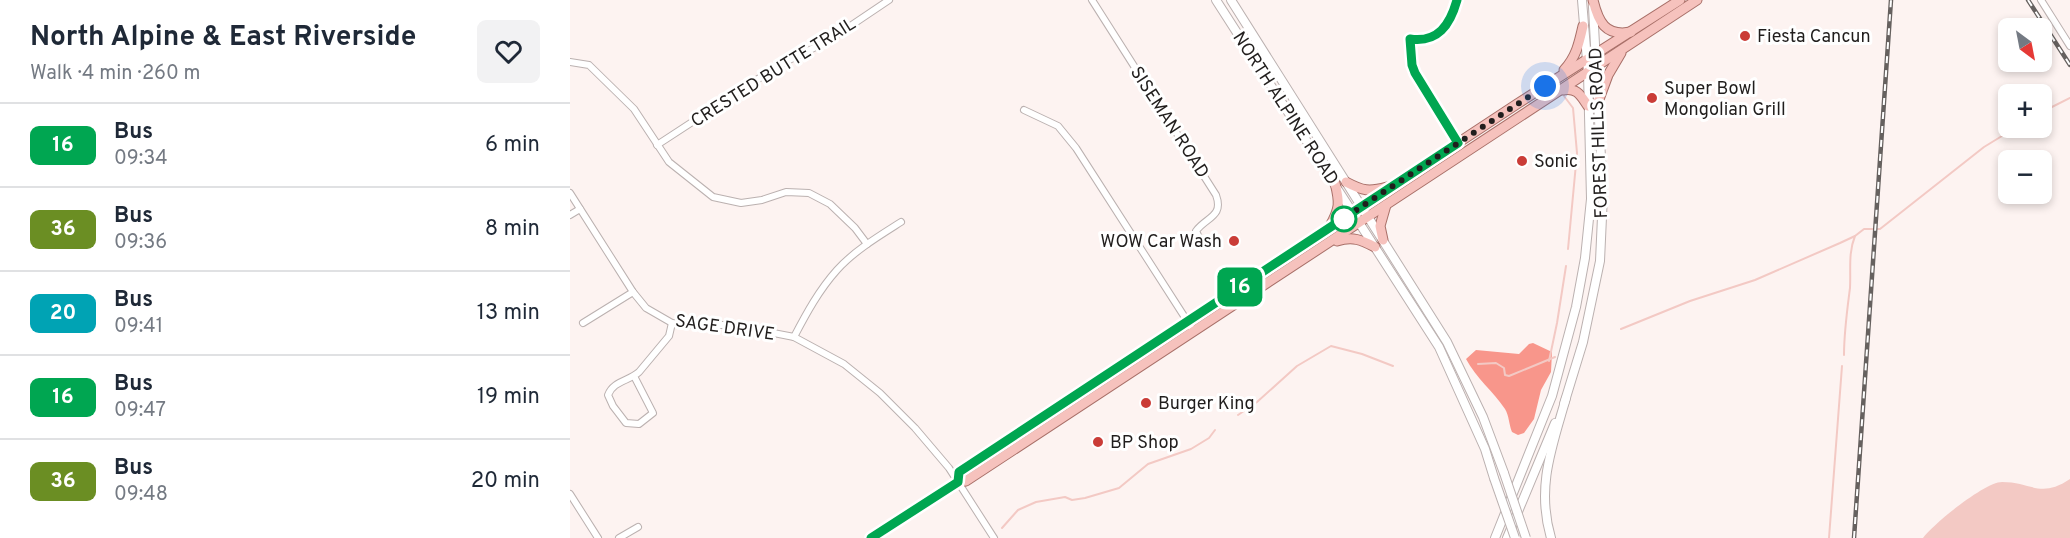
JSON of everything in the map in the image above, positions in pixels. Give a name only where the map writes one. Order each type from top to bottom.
[{"type":"main road","name":"NORTH ALPINE ROAD","points":[[1216,0],[1335,183],[1358,210]]},
{"type":"main road","name":"NORTH ALPINE ROAD","points":[[1231,0],[1346,182],[1364,220],[1447,342],[1483,417],[1526,538]]},
{"type":"main road","points":[[1593,0],[1600,22],[1607,28],[1613,32],[1633,31]]},
{"type":"main road","points":[[958,482],[959,472],[1680,0]]},
{"type":"main road","points":[[871,538],[958,482],[966,481],[1697,0]]},
{"type":"main road","points":[[1544,87],[1572,62],[1578,50],[1583,26]]},
{"type":"main road","points":[[1598,102],[1612,68],[1626,46]]},
{"type":"main road","points":[[1553,95],[1567,89],[1574,89],[1588,106]]},
{"type":"main road","points":[[1302,131],[1310,126]]},
{"type":"main road","points":[[1346,182],[1362,190],[1375,190],[1398,183]]},
{"type":"main road","points":[[1329,228],[1339,210],[1335,183]]},
{"type":"main road","points":[[1324,246],[1348,237],[1379,243],[1380,226],[1386,205]]},
{"type":"main road","name":"NORTH ALPINE ROAD","points":[[1379,243],[1439,347],[1485,449],[1515,538]]},
{"type":"main road","points":[[1551,538],[1546,521],[1544,500],[1546,467],[1566,398]]},
{"type":"street","points":[[874,0],[879,6]]},
{"type":"street","name":"CRESTED BUTTE TRAIL","points":[[657,145],[781,64],[828,41],[889,0]]},
{"type":"street","name":"SISEMAN ROAD","points":[[1092,0],[1216,195],[1218,206],[1216,212],[1196,231],[1201,242]]},
{"type":"street","name":"FOREST HILLS ROAD","points":[[1582,0],[1583,26],[1591,57]]},
{"type":"street","name":"FOREST HILLS ROAD","points":[[1508,538],[1566,398],[1583,342],[1600,261],[1603,195],[1598,102],[1591,57],[1593,0]]},
{"type":"street","points":[[2041,0],[2070,46]]},
{"type":"street","points":[[570,62],[589,65],[634,109],[669,162],[713,196],[741,203],[762,200],[786,192],[809,193],[830,204],[855,228],[867,244]]},
{"type":"street","name":"FOREST HILLS ROAD","points":[[1495,538],[1552,396],[1576,307],[1585,258],[1591,199],[1588,106],[1592,70]]},
{"type":"street","points":[[1024,110],[1058,126],[1076,148],[1193,330]]},
{"type":"street","name":"SAGE DRIVE","points":[[570,194],[633,292],[646,308],[672,323],[733,325],[794,337],[844,364],[880,393],[915,428],[958,482],[994,538]]},
{"type":"street","points":[[570,214],[580,209]]},
{"type":"street","points":[[794,337],[808,310],[838,268],[867,244],[901,222]]},
{"type":"street","points":[[583,323],[633,292]]},
{"type":"street","points":[[634,376],[653,413],[639,424],[626,423],[608,395],[617,384],[634,376],[669,336],[672,323]]},
{"type":"street","points":[[570,494],[598,538]]},
{"type":"street","points":[[620,538],[638,527]]},
{"type":"shaded area","points":[[1533,343],[1552,352],[1551,372],[1541,390],[1534,419],[1524,433],[1518,435],[1512,432],[1505,409],[1466,359],[1476,350],[1519,354]]},
{"type":"shaded area","points":[[2070,479],[2070,538],[1923,538],[1937,523],[1960,505],[1994,484],[2012,483],[2043,489],[2060,485]]},
{"type":"waterway","points":[[1564,96],[1573,108],[1577,153],[1568,249]]},
{"type":"waterway","points":[[2052,107],[2070,98]]},
{"type":"waterway","points":[[1621,329],[1690,301],[1755,280],[1855,236],[1864,229],[1880,229],[1999,138]]},
{"type":"waterway","points":[[1844,355],[1851,255],[1855,236]]},
{"type":"waterway","points":[[1549,361],[1566,266]]},
{"type":"waterway","points":[[1238,415],[1257,402],[1297,366],[1331,346],[1362,354],[1393,366]]},
{"type":"waterway","points":[[1478,364],[1496,363],[1504,368],[1505,375],[1509,376],[1555,357]]},
{"type":"waterway","points":[[1829,538],[1842,366]]},
{"type":"waterway","points":[[1002,528],[1018,510],[1036,502],[1065,497],[1072,500],[1085,498],[1119,488],[1148,464],[1191,449],[1209,438],[1215,430]]},
{"type":"railway","points":[[1854,538],[1891,0]]},
{"type":"railway","points":[[2028,0],[2070,65]]},
{"type":"bus line","name":"16","points":[[871,538],[958,482],[959,472],[1458,143],[1415,73],[1412,65],[1410,39],[1423,41],[1438,33],[1449,23],[1457,0]]},
{"type":"place","name":"Fiesta Cancun","points":[[1745,36]]},
{"type":"place","name":"Super Bowl Mongolian Grill","points":[[1652,98]]},
{"type":"place","name":"Sonic","points":[[1522,161]]},
{"type":"place","name":"WOW Car Wash","points":[[1234,241]]},
{"type":"place","name":"Burger King","points":[[1146,403]]},
{"type":"place","name":"BP Shop","points":[[1098,442]]},
{"type":"route","points":[[1344,219],[1341,220],[1545,86]]}]
